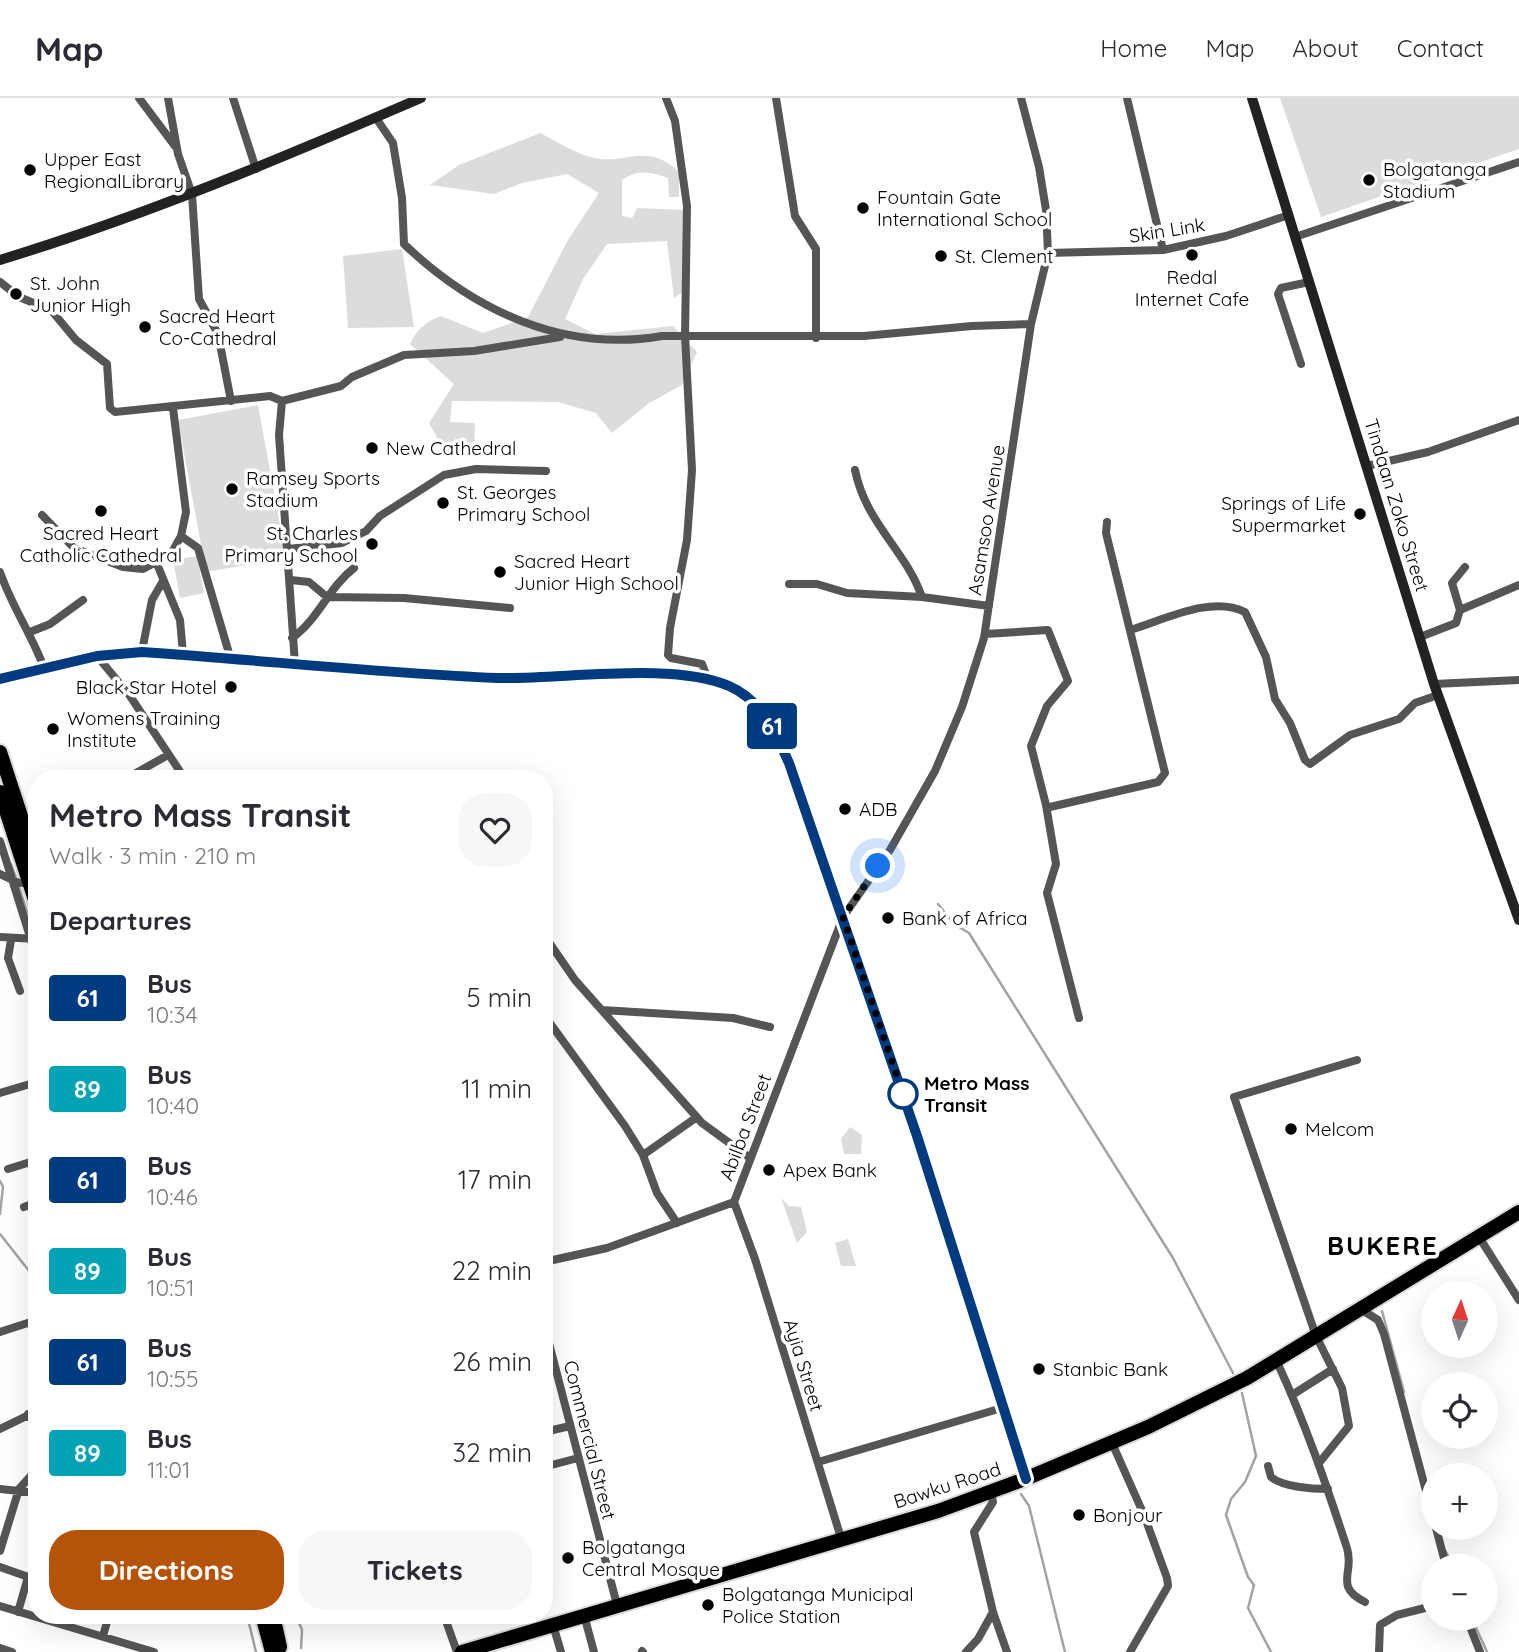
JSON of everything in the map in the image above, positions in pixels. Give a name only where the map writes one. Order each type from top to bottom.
[{"type":"highway","points":[[0,752],[28,838]]},
{"type":"highway","points":[[0,792],[28,882]]},
{"type":"highway","name":"Bawku Road","points":[[459,1652],[937,1511],[1026,1479],[1213,1396],[1277,1362],[1519,1212]]},
{"type":"highway","points":[[264,1624],[272,1652]]},
{"type":"highway","points":[[275,1624],[281,1652]]},
{"type":"street","points":[[139,98],[177,149]]},
{"type":"street","points":[[168,98],[177,149],[192,194],[200,299],[218,334],[231,401]]},
{"type":"street","points":[[233,98],[256,169]]},
{"type":"street","points":[[0,260],[80,236],[192,194],[421,98]]},
{"type":"street","points":[[666,98],[675,121],[687,206],[685,336],[692,470],[687,540],[670,628],[668,655],[671,658],[702,664],[708,680]]},
{"type":"street","points":[[776,98],[795,216],[817,249],[816,338]]},
{"type":"street","name":"Asamsoo Avenue","points":[[843,917],[890,850],[935,771],[962,707],[985,634],[1031,324],[1048,253],[1041,177],[1021,98]]},
{"type":"street","points":[[1127,98],[1163,250]]},
{"type":"street","name":"Tindaan Zoko Street","points":[[1252,98],[1436,690],[1519,920]]},
{"type":"street","points":[[376,118],[393,143],[402,198],[404,244],[441,275],[515,320],[566,336]]},
{"type":"street","points":[[1295,237],[1519,162]]},
{"type":"street","name":"Skin Link","points":[[1048,253],[1112,254],[1163,250],[1226,236],[1289,215]]},
{"type":"street","points":[[0,282],[19,297],[51,310],[76,340],[107,364],[110,408],[115,412],[270,396],[282,401],[341,386],[352,377],[404,355],[474,351],[566,336],[639,340],[685,336],[816,338],[1031,324]]},
{"type":"street","points":[[1301,364],[1278,294],[1281,288],[1309,282]]},
{"type":"street","points":[[282,401],[279,435],[295,664]]},
{"type":"street","points":[[42,515],[74,548],[123,567],[143,569],[157,564],[171,554],[181,536],[186,512],[173,408]]},
{"type":"street","points":[[1367,466],[1428,452],[1519,420]]},
{"type":"street","points":[[288,549],[342,543],[366,531],[380,516],[444,475],[476,469],[546,471]]},
{"type":"street","points":[[855,470],[873,519],[914,575],[922,597]]},
{"type":"street","points":[[1046,805],[1050,807],[1158,782],[1163,777],[1164,769],[1106,533],[1107,522]]},
{"type":"street","points":[[181,536],[198,548],[231,660]]},
{"type":"street","points":[[157,564],[180,620],[183,654]]},
{"type":"street","points":[[1420,636],[1456,623],[1460,610],[1452,583],[1465,567]]},
{"type":"street","points":[[292,638],[314,618],[327,597],[354,568]]},
{"type":"street","points":[[0,572],[14,608],[30,632],[44,668]]},
{"type":"street","points":[[291,580],[309,582],[327,597],[404,598],[510,608]]},
{"type":"street","points":[[142,652],[152,600],[163,582]]},
{"type":"street","points":[[789,584],[817,584],[847,593],[922,597],[989,606]]},
{"type":"street","points":[[1460,610],[1519,585]]},
{"type":"street","points":[[30,632],[50,624],[83,600]]},
{"type":"street","points":[[1130,630],[1204,607],[1230,607],[1245,612],[1266,657],[1275,699],[1290,723],[1305,760],[1310,764],[1350,735],[1399,719],[1415,703],[1436,690],[1519,680]]},
{"type":"street","points":[[985,634],[1044,630],[1051,632],[1068,684],[1048,704],[1031,746],[1046,805],[1056,863],[1047,893],[1079,1018]]},
{"type":"street","points":[[0,679],[97,656],[142,652],[498,678],[613,674],[708,680],[742,693],[768,718],[789,763],[917,1136],[1026,1479]]},
{"type":"street","points":[[97,656],[130,696],[179,770]]},
{"type":"street","points":[[141,770],[168,755]]},
{"type":"street","points":[[0,841],[28,923]]},
{"type":"street","points":[[0,874],[12,880],[28,882]]},
{"type":"street","name":"Abilba Street","points":[[553,1260],[607,1248],[734,1202],[843,917]]},
{"type":"street","points":[[0,937],[11,940],[28,939]]},
{"type":"street","points":[[11,940],[8,958],[20,990]]},
{"type":"street","points":[[553,948],[575,980],[697,1117],[750,1158]]},
{"type":"street","points":[[602,1010],[733,1018],[770,1027]]},
{"type":"street","points":[[553,1028],[643,1155],[657,1193],[677,1223]]},
{"type":"street","points":[[1319,1463],[1349,1426],[1342,1388],[1315,1336],[1234,1097],[1357,1060]]},
{"type":"street","points":[[0,1093],[28,1085]]},
{"type":"street","points":[[643,1155],[697,1117]]},
{"type":"street","points":[[8,1169],[28,1164]]},
{"type":"street","name":"Ayia Street","points":[[734,1202],[755,1259],[841,1538]]},
{"type":"street","points":[[24,1206],[28,1205]]},
{"type":"street","points":[[1479,1237],[1517,1289],[1519,1300]]},
{"type":"street","points":[[1362,1310],[1378,1320],[1384,1334],[1421,1472]]},
{"type":"street","points":[[0,1332],[28,1323]]},
{"type":"street","name":"Commercial Street","points":[[553,1359],[617,1605]]},
{"type":"street","points":[[1277,1362],[1319,1463],[1350,1557],[1348,1589],[1353,1596],[1366,1602]]},
{"type":"street","points":[[1292,1395],[1333,1369]]},
{"type":"street","points":[[818,1462],[1002,1408]]},
{"type":"street","points":[[0,1429],[28,1414]]},
{"type":"street","points":[[553,1430],[570,1426]]},
{"type":"street","points":[[1112,1443],[1144,1515],[1168,1586],[1130,1652]]},
{"type":"street","points":[[553,1465],[578,1458]]},
{"type":"street","points":[[1268,1466],[1271,1477],[1287,1487],[1302,1485],[1328,1489]]},
{"type":"street","points":[[0,1552],[19,1489],[28,1479]]},
{"type":"street","points":[[0,1489],[28,1491]]},
{"type":"street","points":[[991,1492],[993,1502],[974,1532],[993,1612],[1007,1652]]},
{"type":"street","points":[[0,1567],[28,1577]]},
{"type":"street","points":[[18,1612],[28,1588]]},
{"type":"street","points":[[0,1606],[28,1614]]},
{"type":"street","points":[[1379,1652],[1380,1625],[1397,1615],[1421,1609]]},
{"type":"street","points":[[966,1652],[978,1639],[993,1612]]},
{"type":"street","points":[[584,1615],[594,1652]]},
{"type":"street","points":[[68,1624],[154,1652]]},
{"type":"street","points":[[103,1636],[106,1624]]},
{"type":"street","points":[[447,1624],[459,1652]]},
{"type":"street","points":[[553,1625],[561,1652]]},
{"type":"street","points":[[1472,1631],[1480,1652]]},
{"type":"street","points":[[0,1648],[12,1652]]},
{"type":"shaded area","name":"Bolgatanga Stadium","points":[[1280,98],[1519,98],[1519,149],[1321,217]]},
{"type":"shaded area","points":[[540,133],[590,157],[614,159],[645,156],[667,163],[679,172],[679,197],[669,197],[668,178],[662,176],[639,173],[622,180],[622,216],[632,218],[637,208],[685,210],[687,289],[674,298],[667,241],[607,244],[583,279],[565,319],[595,334],[673,326],[697,352],[682,385],[649,403],[612,433],[596,413],[558,402],[452,401],[450,422],[475,423],[474,452],[449,459],[429,423],[454,384],[410,344],[422,327],[441,316],[483,333],[528,317],[568,240],[599,193],[567,174],[522,183],[494,194],[430,185],[459,165]]},
{"type":"shaded area","points":[[402,249],[414,327],[348,328],[343,256]]},
{"type":"shaded area","name":"Ramsey Sports Stadium","points":[[258,405],[286,558],[206,572],[178,420]]},
{"type":"shaded area","points":[[197,556],[204,593],[180,598],[173,560]]},
{"type":"shaded area","points":[[850,1127],[862,1135],[861,1154],[844,1154],[841,1139]]},
{"type":"shaded area","points":[[781,1198],[789,1206],[801,1207],[807,1232],[797,1243]]},
{"type":"shaded area","points":[[848,1239],[856,1266],[841,1266],[835,1243]]},
{"type":"waterway","points":[[11,864],[16,878]]},
{"type":"waterway","points":[[18,884],[28,915]]},
{"type":"waterway","points":[[938,904],[954,924],[969,933],[1173,1258],[1233,1373]]},
{"type":"waterway","points":[[0,1181],[3,1187],[0,1214]]},
{"type":"waterway","points":[[0,1234],[28,1270]]},
{"type":"waterway","points":[[1382,1311],[1404,1392]]},
{"type":"waterway","points":[[1242,1393],[1256,1456],[1245,1482],[1231,1499],[1226,1515],[1248,1577],[1254,1585],[1248,1608],[1271,1652]]},
{"type":"waterway","points":[[1021,1494],[1029,1506],[1065,1652]]},
{"type":"waterway","points":[[1445,1550],[1447,1554]]},
{"type":"waterway","points":[[249,1624],[256,1652]]},
{"type":"waterway","points":[[300,1624],[301,1648]]},
{"type":"waterway","points":[[1477,1631],[1487,1652]]},
{"type":"bus line","name":"61","points":[[0,679],[97,656],[142,652],[498,678],[666,675],[717,681],[748,697],[768,718],[789,763],[917,1136],[1026,1479]]},
{"type":"place","name":"Upper East RegionalLibrary","points":[[30,170]]},
{"type":"place","name":"Bolgatanga Stadium","points":[[1369,180]]},
{"type":"place","name":"Fountain Gate International School","points":[[863,208]]},
{"type":"place","name":"Redal Internet Cafe","points":[[1192,255]]},
{"type":"place","name":"St. Clement","points":[[941,256]]},
{"type":"place","name":"St. John Junior High","points":[[16,294]]},
{"type":"place","name":"Sacred Heart Co-Cathedral","points":[[145,327]]},
{"type":"place","name":"New Cathedral","points":[[372,448]]},
{"type":"place","name":"Ramsey Sports Stadium","points":[[232,489]]},
{"type":"place","name":"St. Georges Primary School","points":[[443,503]]},
{"type":"place","name":"Sacred Heart Catholic Cathedral","points":[[101,511]]},
{"type":"place","name":"Springs of Life Supermarket","points":[[1360,514]]},
{"type":"place","name":"St. Charles Primary School","points":[[372,544]]},
{"type":"place","name":"Sacred Heart Junior High School","points":[[500,572]]},
{"type":"place","name":"Black Star Hotel","points":[[231,687]]},
{"type":"place","name":"Womens Training Institute","points":[[53,729]]},
{"type":"place","name":"ADB","points":[[845,809]]},
{"type":"place","name":"Bank of Africa","points":[[888,918]]},
{"type":"place","name":"Metro Mass Transit","points":[[903,1094]]},
{"type":"place","name":"Melcom","points":[[1291,1129]]},
{"type":"place","name":"Apex Bank","points":[[769,1170]]},
{"type":"place","name":"Stanbic Bank","points":[[1039,1369]]},
{"type":"place","name":"Bonjour","points":[[1079,1515]]},
{"type":"place","name":"Bolgatanga Central Mosque","points":[[568,1558]]},
{"type":"place","name":"Bolgatanga Municipal Police Station","points":[[708,1605]]},
{"type":"district","name":"BUKERE","points":[[1383,1246]]},
{"type":"route","points":[[878,866],[843,917],[903,1094]]}]
